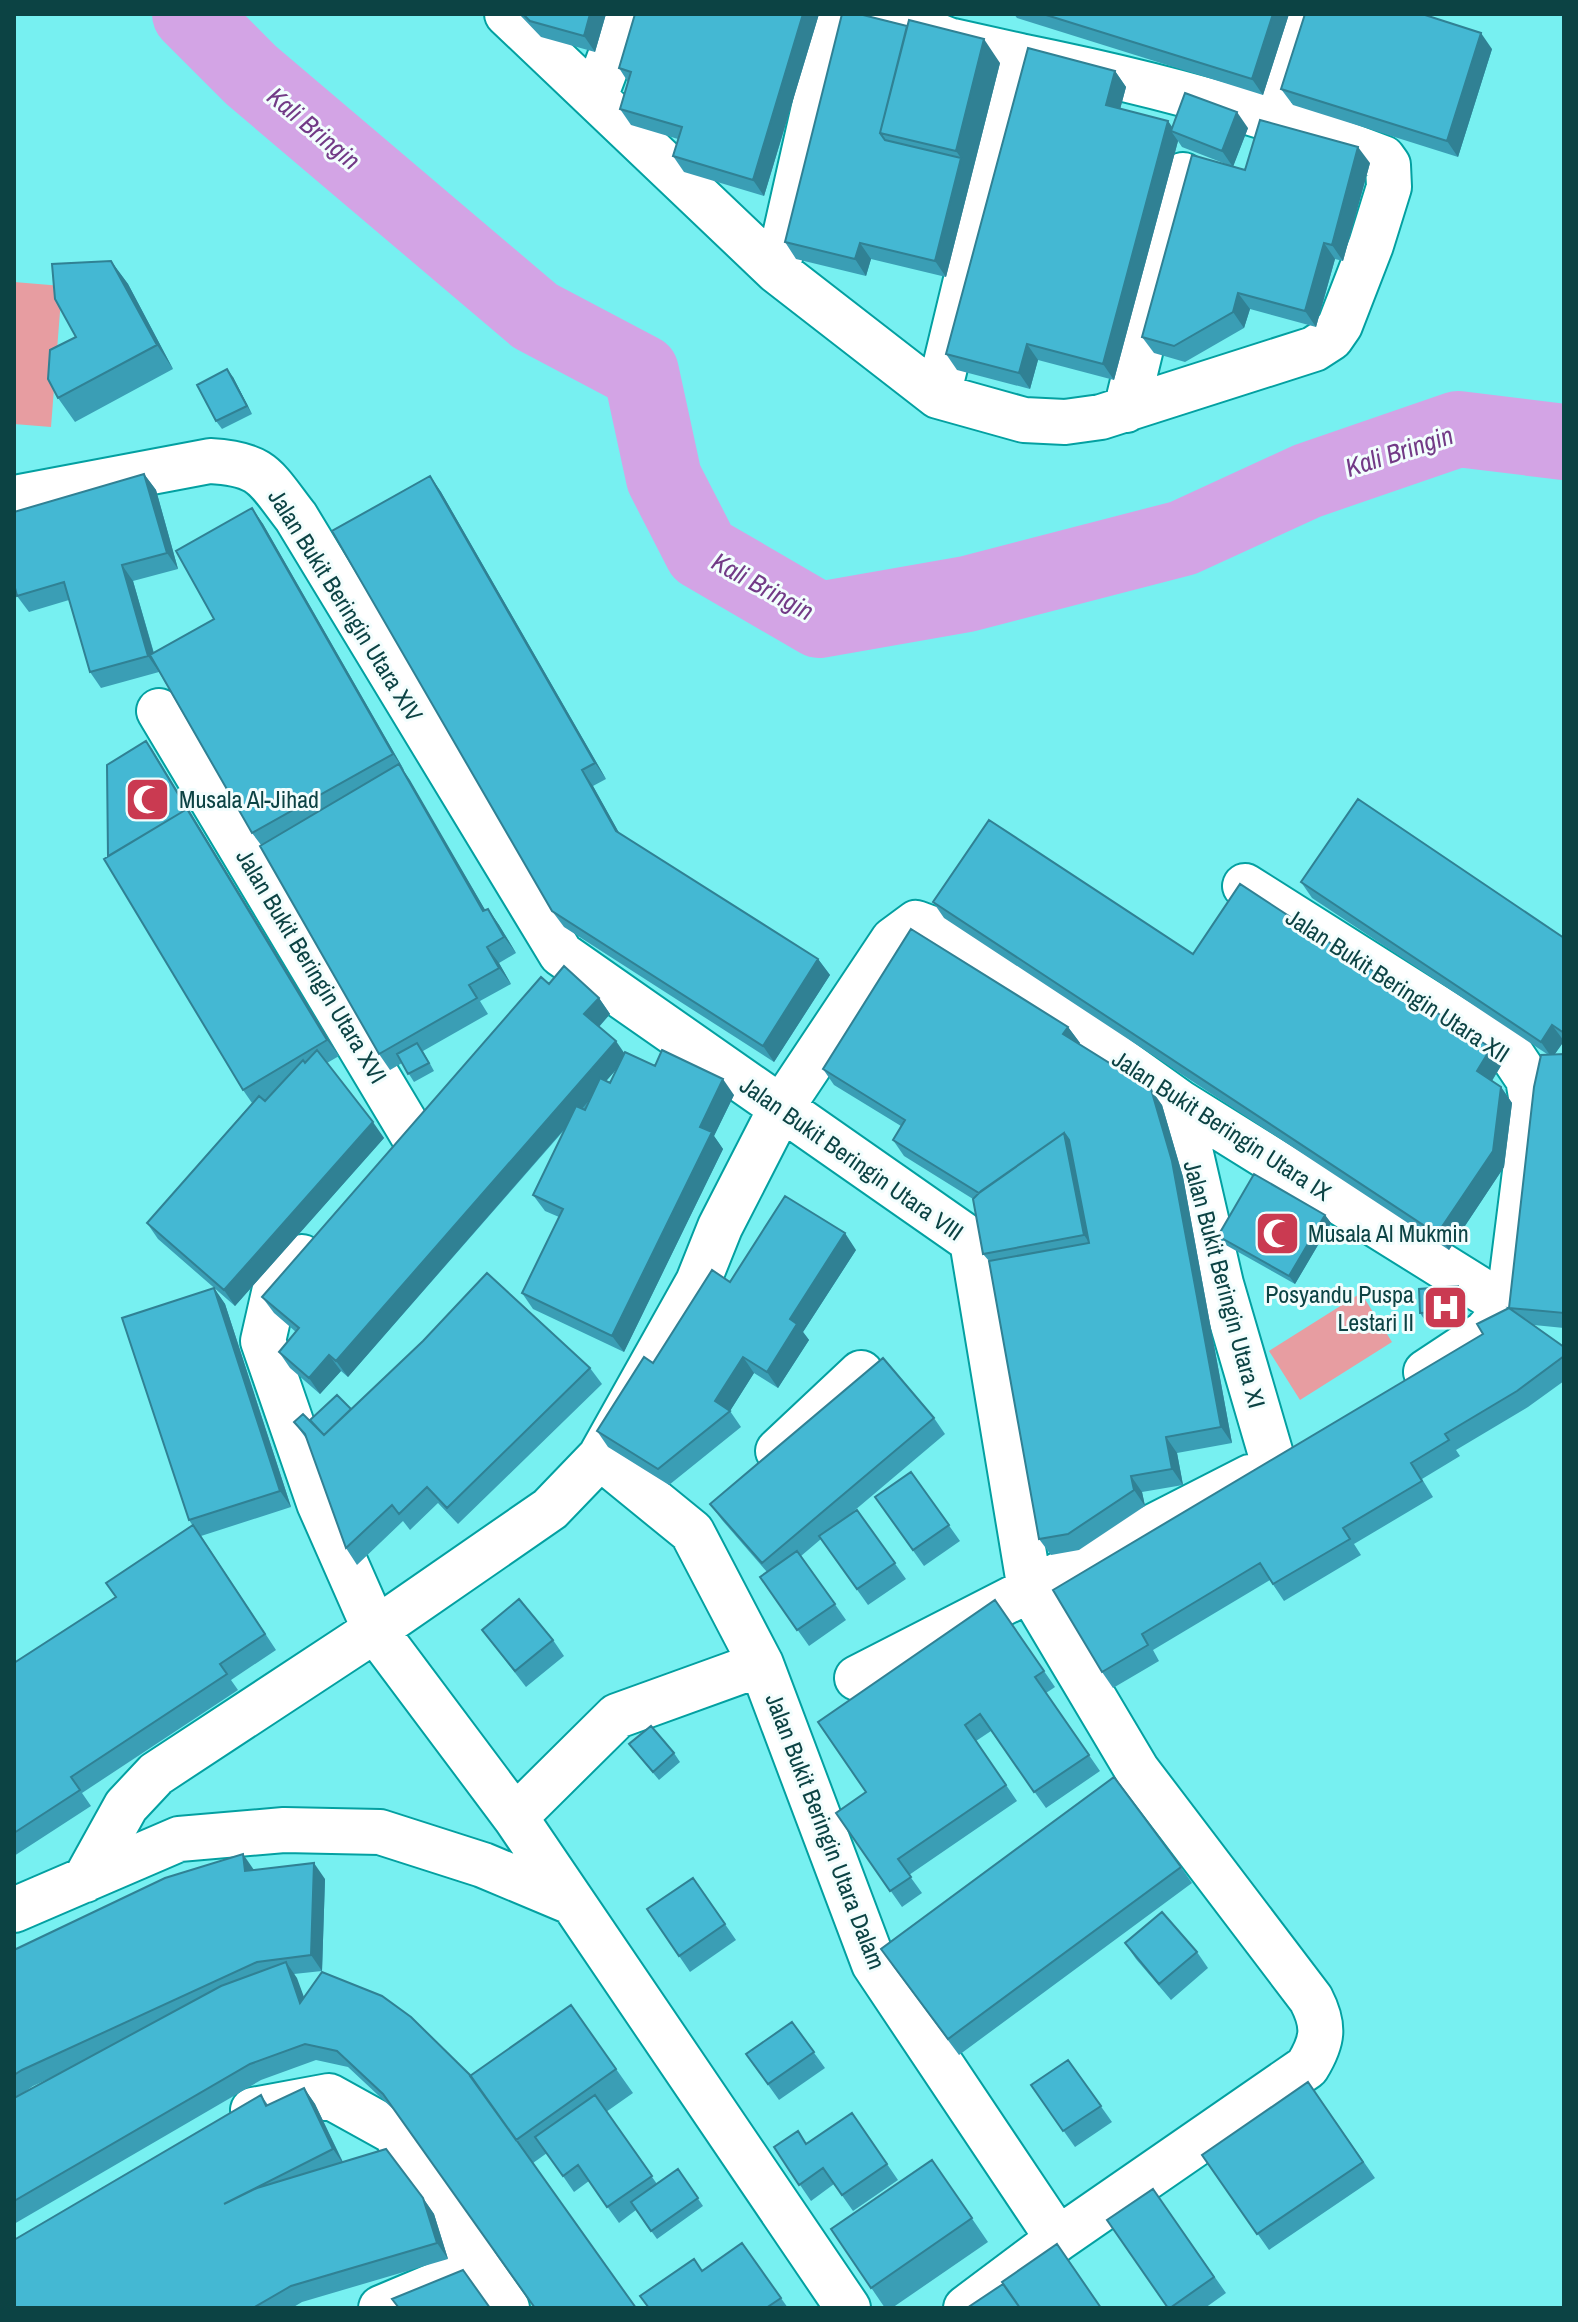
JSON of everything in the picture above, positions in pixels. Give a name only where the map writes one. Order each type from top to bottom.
[{"type":"street","points":[[507,14],[777,271],[938,396],[1024,420],[1065,422],[1126,410],[1314,349],[1331,338],[1340,325],[1389,187],[1388,165],[1383,158],[1264,114],[1109,74],[948,40],[884,14]]},
{"type":"street","points":[[595,97],[626,14]]},
{"type":"street","points":[[777,271],[835,14]]},
{"type":"street","points":[[1264,114],[1299,14]]},
{"type":"street","points":[[938,396],[1020,56]]},
{"type":"street","points":[[1126,410],[1183,175]]},
{"type":"street","name":"Jalan Bukit Beringin Utara XIV","points":[[14,498],[210,461],[243,463],[266,478],[296,517],[561,954]]},
{"type":"street","name":"Jalan Bukit Beringin Utara XVI","points":[[159,711],[415,1139]]},
{"type":"street","name":"Jalan Bukit Beringin Utara XII","points":[[1245,886],[1512,1055],[1528,1079],[1533,1108],[1508,1307]]},
{"type":"street","name":"Jalan Bukit Beringin Utara IX","points":[[781,1108],[893,940],[916,923],[943,933],[1179,1102],[1508,1307]]},
{"type":"street","points":[[532,991],[561,954]]},
{"type":"street","name":"Jalan Bukit Beringin Utara VIII","points":[[561,954],[972,1241],[1030,1590]]},
{"type":"street","points":[[383,1172],[415,1139],[444,1102]]},
{"type":"street","name":"Jalan Bukit Beringin Utara XI","points":[[1179,1102],[1221,1284],[1274,1465]]},
{"type":"street","points":[[85,1880],[126,1806],[156,1774],[375,1630],[550,1509],[600,1457],[698,1282],[720,1227],[781,1108]]},
{"type":"street","points":[[329,1228],[276,1284],[263,1341],[319,1503],[375,1630],[515,1817],[569,1901],[848,2308]]},
{"type":"street","points":[[1395,1394],[1485,1333],[1508,1307]]},
{"type":"street","points":[[600,1457],[692,1532],[861,1373]]},
{"type":"street","points":[[857,1678],[1315,1442]]},
{"type":"street","name":"Jalan Bukit Beringin Utara Dalam","points":[[692,1532],[761,1664],[874,1964],[1058,2239]]},
{"type":"street","points":[[966,2308],[1058,2239],[1307,2067],[1321,2044],[1322,2020],[1311,1999],[1137,1770],[1030,1590]]},
{"type":"street","points":[[515,1817],[617,1716],[761,1664]]},
{"type":"street","points":[[1099,1798],[1137,1770]]},
{"type":"street","points":[[14,1910],[179,1839],[284,1830],[380,1832],[483,1865],[569,1901]]},
{"type":"street","points":[[874,1964],[912,1936]]},
{"type":"street","points":[[221,2125],[262,2106],[329,2096],[394,2132],[507,2308]]},
{"type":"street","points":[[381,2308],[478,2267]]},
{"type":"shaded area","points":[[14,282],[62,286],[51,427],[14,424]]},
{"type":"shaded area","points":[[1361,1293],[1392,1342],[1300,1400],[1269,1351]]},
{"type":"building","points":[[523,14],[590,14],[584,36],[530,21]]},
{"type":"building","points":[[635,14],[803,14],[753,180],[673,156],[682,127],[620,109],[631,72],[619,68]]},
{"type":"building","points":[[842,14],[859,14],[907,26],[880,133],[885,140],[961,158],[935,261],[860,243],[855,259],[785,242]]},
{"type":"building","points":[[1043,14],[1273,14],[1252,79]]},
{"type":"building","points":[[1305,14],[1422,14],[1481,33],[1447,141],[1281,89]]},
{"type":"building","points":[[909,20],[984,39],[956,151],[880,133]]},
{"type":"building","points":[[1028,48],[1115,71],[1106,105],[1168,121],[1103,364],[1027,344],[1019,373],[946,354]]},
{"type":"building","points":[[1185,93],[1237,112],[1222,151],[1171,131]]},
{"type":"building","points":[[1260,120],[1358,147],[1332,245],[1324,243],[1305,311],[1238,293],[1233,312],[1174,346],[1142,337],[1192,155],[1245,170]]},
{"type":"building","points":[[111,261],[157,345],[58,398],[48,379],[50,350],[76,337],[55,299],[52,264]]},
{"type":"building","points":[[227,369],[247,406],[216,421],[197,385]]},
{"type":"building","points":[[144,474],[167,553],[122,565],[148,656],[90,672],[64,582],[17,596],[14,584],[14,512]]},
{"type":"building","points":[[430,476],[595,763],[582,770],[616,831],[818,959],[763,1046],[552,911],[332,531]]},
{"type":"building","points":[[252,508],[393,754],[252,833],[150,655],[214,619],[176,551]]},
{"type":"building","name":"Musala Al-Jihad","points":[[146,741],[192,817],[187,809],[108,856],[107,765]]},
{"type":"building","points":[[399,764],[483,911],[488,909],[504,937],[487,947],[499,968],[469,985],[477,998],[379,1054],[260,846]]},
{"type":"building","points":[[1358,799],[1564,938],[1564,1033],[1552,1025],[1541,1042],[1301,882]]},
{"type":"building","points":[[187,809],[327,1040],[243,1090],[104,859]]},
{"type":"building","points":[[989,820],[1193,954],[1240,884],[1491,1048],[1477,1071],[1501,1087],[1493,1151],[1437,1234],[933,902]]},
{"type":"building","points":[[911,929],[1068,1027],[1063,1034],[1151,1089],[1172,1161],[1221,1427],[1166,1437],[1172,1469],[1131,1476],[1134,1490],[1068,1534],[1039,1539],[989,1261],[1089,1243],[1069,1140],[1064,1133],[979,1193],[893,1140],[905,1120],[823,1069]]},
{"type":"building","points":[[564,966],[599,998],[584,1014],[616,1041],[336,1361],[329,1355],[309,1378],[279,1352],[299,1328],[262,1297],[541,977],[549,984]]},
{"type":"building","points":[[417,1043],[429,1063],[408,1074],[397,1054]]},
{"type":"building","points":[[317,1050],[373,1122],[224,1290],[147,1223],[259,1096],[265,1101],[303,1060],[305,1063]]},
{"type":"building","points":[[662,1050],[723,1079],[700,1127],[712,1132],[612,1336],[522,1293],[563,1209],[533,1195],[576,1106],[585,1110],[600,1078],[610,1083],[625,1052],[655,1066]]},
{"type":"building","points":[[1564,1054],[1564,1313],[1509,1308],[1534,1087],[1541,1055]]},
{"type":"building","points":[[1064,1133],[1084,1235],[983,1254],[973,1199]]},
{"type":"building","name":"Musala Al Mukmin","points":[[1254,1174],[1325,1215],[1289,1276],[1218,1236]]},
{"type":"building","points":[[785,1196],[845,1233],[790,1319],[797,1324],[767,1372],[743,1357],[715,1401],[730,1411],[658,1469],[597,1431],[644,1357],[653,1363],[712,1270],[730,1282]]},
{"type":"building","points":[[487,1273],[590,1368],[447,1508],[427,1487],[399,1514],[392,1505],[346,1548],[305,1434],[294,1422],[303,1414],[324,1435],[423,1341]]},
{"type":"building","points":[[1458,1286],[1459,1311],[1420,1313],[1419,1289]]},
{"type":"building","points":[[214,1288],[280,1491],[189,1520],[122,1318]]},
{"type":"building","points":[[1509,1308],[1564,1347],[1564,1356],[1517,1391],[1445,1434],[1449,1440],[1411,1463],[1422,1481],[1343,1528],[1350,1539],[1273,1584],[1260,1563],[1142,1634],[1148,1645],[1102,1672],[1053,1590],[1483,1334],[1477,1324]]},
{"type":"building","points":[[883,1358],[934,1418],[762,1563],[710,1504]]},
{"type":"building","points":[[337,1395],[351,1409],[324,1435],[310,1420]]},
{"type":"building","points":[[911,1472],[949,1525],[913,1550],[875,1497]]},
{"type":"building","points":[[857,1510],[895,1563],[857,1589],[819,1536]]},
{"type":"building","points":[[193,1525],[265,1634],[220,1664],[227,1674],[71,1777],[80,1790],[14,1833],[14,1663],[116,1597],[106,1583]]},
{"type":"building","points":[[797,1551],[835,1604],[797,1630],[760,1577]]},
{"type":"building","points":[[519,1599],[553,1640],[515,1671],[482,1630]]},
{"type":"building","points":[[995,1600],[1044,1671],[1035,1677],[1089,1755],[1034,1792],[980,1714],[965,1725],[1006,1785],[898,1859],[911,1877],[890,1891],[836,1813],[866,1792],[818,1722]]},
{"type":"building","points":[[651,1726],[674,1753],[653,1772],[629,1744]]},
{"type":"building","points":[[1114,1777],[1181,1867],[948,2039],[881,1949]]},
{"type":"building","points":[[243,1854],[245,1871],[314,1863],[311,1955],[257,1962],[14,2075],[14,1950],[165,1878]]},
{"type":"building","points":[[693,1878],[725,1924],[679,1956],[647,1909]]},
{"type":"building","points":[[1162,1912],[1197,1952],[1159,1984],[1125,1943]]},
{"type":"building","points":[[286,1962],[300,2003],[322,1972],[382,1996],[411,2017],[470,2075],[636,2308],[535,2308],[383,2094],[337,2051],[305,2044],[250,2064],[14,2201],[14,2098],[221,1986]]},
{"type":"building","points":[[571,2005],[616,2069],[516,2140],[470,2076]]},
{"type":"building","points":[[792,2022],[814,2052],[768,2084],[746,2054]]},
{"type":"building","points":[[1068,2060],[1101,2106],[1063,2131],[1031,2085]]},
{"type":"building","points":[[1308,2082],[1363,2162],[1257,2234],[1202,2155]]},
{"type":"building","points":[[304,2088],[333,2149],[224,2204],[257,2188],[386,2149],[423,2198],[437,2243],[291,2286],[253,2308],[14,2308],[14,2240],[261,2095],[266,2106]]},
{"type":"building","points":[[595,2095],[652,2176],[607,2207],[578,2165],[563,2176],[535,2137]]},
{"type":"building","points":[[852,2113],[887,2164],[842,2195],[823,2168],[799,2185],[774,2147],[798,2131],[806,2144]]},
{"type":"building","points":[[932,2160],[972,2218],[871,2288],[831,2229]]},
{"type":"building","points":[[678,2169],[698,2198],[651,2231],[631,2202]]},
{"type":"building","points":[[1153,2189],[1214,2277],[1170,2308],[1107,2220]]},
{"type":"building","points":[[742,2243],[781,2298],[766,2308],[649,2308],[640,2296],[694,2259],[702,2271]]},
{"type":"building","points":[[1057,2244],[1101,2308],[1020,2308],[1002,2282]]},
{"type":"building","points":[[463,2270],[490,2308],[399,2308],[392,2299]]},
{"type":"building","points":[[1003,2284],[1020,2308],[967,2308]]},
{"type":"waterway","name":"Kali Bringin","points":[[190,14],[251,75],[535,316],[641,372],[664,478],[702,552],[819,620],[967,594],[1183,538],[1307,481],[1458,429],[1564,442]]},
{"type":"place","name":"Musala Al-Jihad","points":[[148,799]]},
{"type":"place","name":"Musala Al Mukmin","points":[[1277,1233]]},
{"type":"place","name":"Posyandu Puspa Lestari II","points":[[1445,1308]]}]
